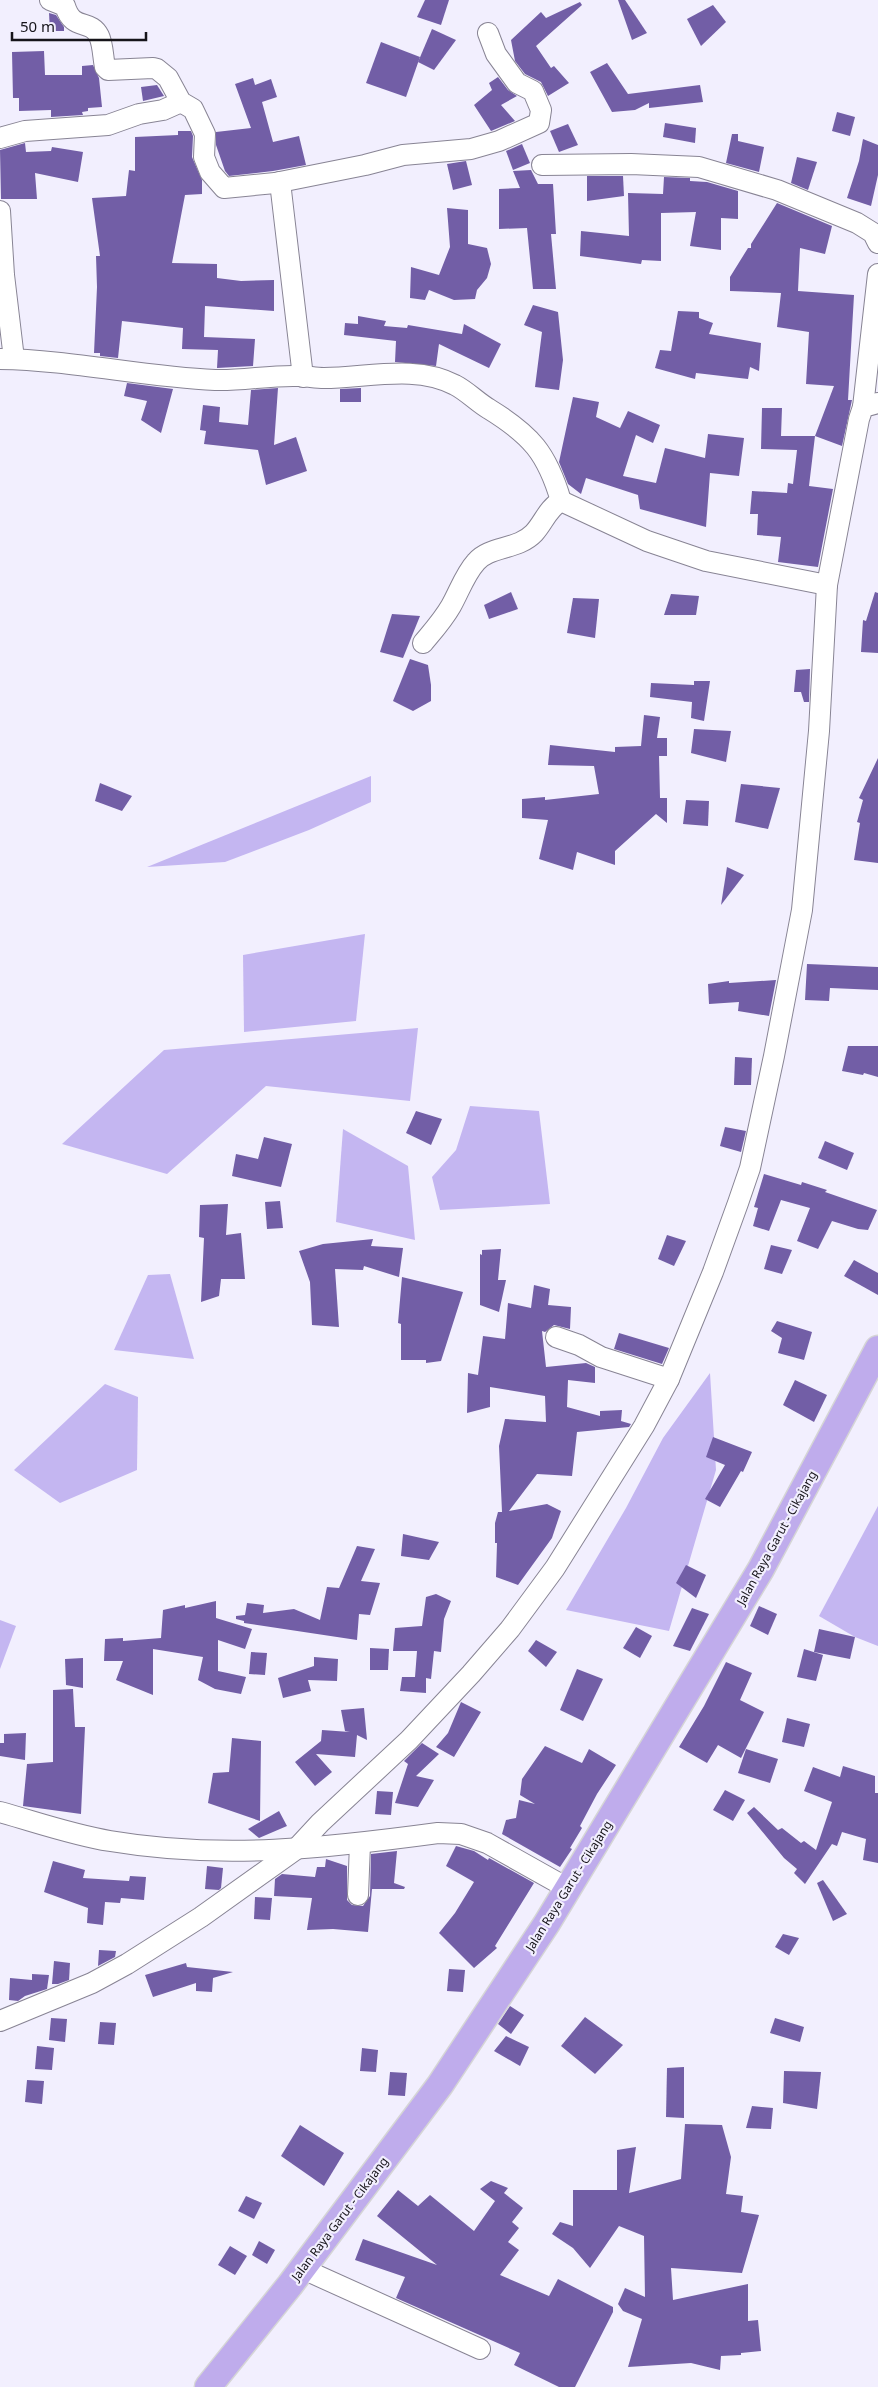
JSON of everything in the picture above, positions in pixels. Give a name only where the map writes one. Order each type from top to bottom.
[{"type":"main road","name":"Jalan Raya Garut - Cikajang","points":[[208,2387],[303,2269],[440,2085],[569,1889],[761,1569],[878,1350]]},
{"type":"street","points":[[50,0],[65,6],[68,16],[73,22],[91,27],[99,35],[105,67],[108,70],[157,69],[173,85],[181,102],[193,109],[205,134],[204,157],[210,172],[224,188],[280,182],[366,165],[403,155],[471,149],[499,141],[540,123],[541,110],[533,91],[517,82],[496,54],[488,33]]},
{"type":"street","points":[[0,138],[25,131],[108,125],[139,114],[164,110],[181,102]]},
{"type":"street","points":[[542,165],[631,164],[699,167],[777,190],[857,223],[873,233],[878,243]]},
{"type":"street","points":[[280,182],[303,376]]},
{"type":"street","points":[[0,211],[7,359],[216,380],[303,376],[323,378],[392,373],[434,377],[455,385],[509,421],[536,445],[551,471],[561,501],[647,541],[706,561],[826,585]]},
{"type":"street","points":[[0,2022],[92,1983],[127,1964],[201,1917],[295,1850],[320,1823],[409,1740],[471,1674],[510,1628],[555,1568],[644,1426],[669,1379],[713,1272],[750,1168],[802,910],[819,731],[826,585],[859,419],[871,405],[878,274]]},
{"type":"street","points":[[423,643],[438,626],[451,606],[476,561],[492,553],[522,543],[534,532],[554,505],[561,501]]},
{"type":"street","points":[[556,1338],[579,1345],[601,1357],[669,1379]]},
{"type":"street","points":[[0,1812],[109,1841],[194,1849],[295,1850],[360,1844],[438,1833],[461,1834],[495,1848],[569,1889]]},
{"type":"street","points":[[358,1895],[360,1844]]},
{"type":"street","points":[[303,2269],[480,2349]]},
{"type":"shaded area","points":[[371,776],[371,802],[309,830],[225,862],[147,867]]},
{"type":"shaded area","points":[[365,934],[356,1021],[244,1032],[243,955]]},
{"type":"shaded area","points":[[418,1028],[410,1101],[266,1086],[167,1174],[62,1144],[164,1050]]},
{"type":"shaded area","points":[[470,1106],[539,1111],[550,1204],[440,1210],[432,1177],[456,1150]]},
{"type":"shaded area","points":[[343,1129],[408,1166],[415,1240],[336,1222]]},
{"type":"shaded area","points":[[170,1274],[194,1359],[114,1350],[148,1275]]},
{"type":"shaded area","points":[[710,1373],[716,1470],[669,1631],[566,1610],[626,1508],[663,1438]]},
{"type":"shaded area","points":[[105,1384],[138,1397],[137,1470],[60,1503],[14,1470]]},
{"type":"shaded area","points":[[878,1506],[878,1646],[855,1637],[819,1616]]},
{"type":"shaded area","points":[[0,1620],[16,1626],[0,1669]]},
{"type":"building","points":[[425,0],[449,0],[441,25],[417,17]]},
{"type":"building","points":[[618,0],[625,0],[647,33],[632,40]]},
{"type":"building","points":[[580,2],[582,5],[536,46],[551,68],[554,66],[569,83],[548,96],[541,82],[525,74],[515,61],[511,40],[541,12],[546,18]]},
{"type":"building","points":[[713,5],[726,22],[701,46],[687,19]]},
{"type":"building","points":[[49,13],[56,15],[64,27],[64,31],[50,31]]},
{"type":"building","points":[[432,29],[456,40],[434,70],[418,62]]},
{"type":"building","points":[[381,42],[420,57],[406,97],[366,83]]},
{"type":"building","points":[[44,51],[45,75],[82,75],[82,66],[93,65],[99,78],[102,107],[88,108],[88,111],[82,112],[83,115],[51,117],[51,110],[19,111],[19,98],[13,98],[12,52]]},
{"type":"building","points":[[607,63],[628,94],[700,85],[703,102],[649,108],[649,103],[635,110],[612,112],[590,72]]},
{"type":"building","points":[[498,77],[508,90],[517,96],[501,105],[515,121],[491,131],[474,105],[492,90],[489,83]]},
{"type":"building","points":[[253,78],[255,85],[271,79],[277,97],[262,102],[273,142],[299,136],[306,165],[229,176],[225,171],[216,145],[216,132],[251,128],[235,84]]},
{"type":"building","points":[[157,85],[164,96],[143,101],[141,87]]},
{"type":"building","points":[[837,112],[855,117],[850,136],[832,131]]},
{"type":"building","points":[[665,123],[696,128],[695,143],[663,137]]},
{"type":"building","points":[[568,124],[578,145],[559,152],[550,131]]},
{"type":"building","points":[[178,131],[191,131],[193,136],[192,157],[202,180],[202,194],[185,195],[172,263],[217,264],[217,278],[241,281],[274,280],[274,311],[205,306],[204,337],[255,339],[253,366],[217,368],[218,350],[182,349],[183,328],[122,321],[118,358],[100,356],[100,353],[94,353],[97,287],[96,256],[100,256],[92,198],[126,196],[129,170],[135,171],[135,137],[178,135]]},
{"type":"building","points":[[732,134],[738,134],[738,141],[764,147],[759,172],[726,163]]},
{"type":"building","points":[[863,139],[878,145],[878,175],[871,206],[847,198],[859,161]]},
{"type":"building","points":[[25,143],[26,152],[51,151],[52,147],[83,152],[78,182],[35,173],[37,199],[1,199],[0,150]]},
{"type":"building","points":[[522,144],[530,163],[513,170],[506,151]]},
{"type":"building","points":[[797,157],[817,162],[808,190],[791,183]]},
{"type":"building","points":[[466,161],[472,185],[453,190],[447,164]]},
{"type":"building","points":[[531,170],[538,184],[553,184],[556,234],[551,234],[556,289],[533,289],[527,228],[499,229],[499,189],[520,188],[513,171]]},
{"type":"building","points":[[587,176],[623,176],[624,196],[587,201]]},
{"type":"building","points":[[664,177],[690,178],[690,181],[707,182],[738,191],[738,219],[721,218],[721,250],[690,246],[696,212],[661,213],[661,261],[642,260],[641,264],[580,256],[581,231],[629,236],[628,193],[663,194]]},
{"type":"building","points":[[777,203],[832,226],[825,254],[800,248],[798,291],[854,295],[848,400],[852,400],[842,446],[815,436],[834,386],[806,384],[809,332],[777,327],[781,293],[730,291],[730,277],[748,248],[751,248],[751,244]]},
{"type":"building","points":[[447,208],[468,210],[468,244],[487,248],[491,264],[487,278],[477,290],[475,299],[454,300],[429,290],[425,300],[410,298],[411,267],[439,275],[450,247]]},
{"type":"building","points":[[533,305],[558,312],[563,360],[559,390],[535,387],[542,332],[524,325]]},
{"type":"building","points":[[678,311],[699,312],[699,318],[713,323],[709,334],[761,343],[759,371],[750,367],[748,379],[696,373],[695,379],[655,368],[660,350],[671,351]]},
{"type":"building","points":[[358,316],[386,321],[384,326],[407,328],[408,325],[462,334],[464,324],[501,344],[489,368],[439,344],[436,366],[395,362],[396,341],[344,335],[345,323],[358,324]]},
{"type":"building","points":[[127,383],[173,389],[161,433],[141,420],[147,401],[124,396]]},
{"type":"building","points":[[278,388],[274,445],[296,437],[307,471],[266,485],[258,450],[204,444],[206,431],[200,430],[203,405],[220,407],[219,422],[248,425],[251,390]]},
{"type":"building","points":[[361,388],[361,402],[340,402],[340,389]]},
{"type":"building","points":[[573,397],[599,402],[596,417],[620,428],[628,411],[660,425],[653,443],[636,435],[623,476],[656,483],[665,448],[705,458],[708,434],[744,438],[739,476],[710,473],[706,527],[640,509],[638,495],[586,478],[581,494],[568,484],[559,462]]},
{"type":"building","points":[[762,408],[782,408],[781,436],[815,436],[809,486],[833,489],[818,567],[778,562],[781,537],[757,535],[758,514],[750,514],[752,491],[787,493],[788,483],[793,484],[797,450],[761,449]]},
{"type":"building","points":[[511,592],[518,609],[489,619],[484,605]]},
{"type":"building","points":[[875,592],[878,593],[878,653],[861,652],[863,620],[866,621]]},
{"type":"building","points":[[671,594],[699,596],[696,615],[664,615]]},
{"type":"building","points":[[573,598],[599,599],[595,638],[567,633]]},
{"type":"building","points":[[392,614],[420,616],[403,658],[380,652]]},
{"type":"building","points":[[410,659],[428,665],[431,685],[431,701],[413,711],[393,701]]},
{"type":"building","points":[[810,669],[809,702],[804,702],[801,692],[794,692],[796,670]]},
{"type":"building","points":[[694,681],[710,681],[704,721],[691,718],[692,702],[650,697],[651,683],[694,685]]},
{"type":"building","points":[[644,715],[660,717],[657,738],[667,738],[667,756],[659,756],[660,798],[667,798],[667,823],[656,814],[615,851],[615,865],[577,852],[573,870],[539,859],[548,820],[522,818],[522,799],[545,797],[545,800],[599,794],[594,766],[548,765],[550,745],[615,752],[615,747],[641,746]]},
{"type":"building","points":[[694,729],[731,731],[726,762],[691,753]]},
{"type":"building","points":[[878,758],[878,863],[854,860],[860,823],[857,822],[863,800],[859,798]]},
{"type":"building","points":[[100,783],[132,796],[122,811],[95,801]]},
{"type":"building","points":[[741,784],[780,788],[768,829],[735,822]]},
{"type":"building","points":[[686,800],[709,801],[708,826],[683,824]]},
{"type":"building","points":[[727,867],[744,875],[721,905]]},
{"type":"building","points":[[807,964],[878,967],[878,990],[830,988],[829,1001],[805,1000]]},
{"type":"building","points":[[776,980],[769,1016],[738,1011],[739,1002],[709,1004],[708,984],[729,981],[729,983]]},
{"type":"building","points":[[848,1046],[878,1046],[878,1077],[864,1073],[863,1075],[842,1071]]},
{"type":"building","points":[[735,1057],[752,1058],[751,1085],[734,1085]]},
{"type":"building","points":[[416,1111],[442,1119],[431,1145],[406,1133]]},
{"type":"building","points":[[725,1127],[746,1131],[741,1152],[720,1146]]},
{"type":"building","points":[[264,1137],[292,1144],[281,1187],[232,1176],[236,1154],[258,1159]]},
{"type":"building","points":[[825,1141],[854,1153],[847,1170],[818,1158]]},
{"type":"building","points":[[764,1174],[801,1185],[802,1182],[877,1210],[868,1230],[832,1221],[818,1249],[797,1241],[810,1208],[781,1200],[769,1231],[753,1226],[758,1208],[754,1207]]},
{"type":"building","points":[[280,1201],[283,1228],[267,1229],[265,1202]]},
{"type":"building","points":[[228,1204],[226,1235],[241,1233],[245,1279],[221,1279],[219,1296],[201,1302],[204,1238],[199,1237],[200,1205]]},
{"type":"building","points":[[667,1235],[686,1241],[674,1266],[658,1259]]},
{"type":"building","points":[[373,1239],[371,1246],[403,1248],[399,1277],[364,1266],[363,1270],[335,1269],[339,1327],[312,1325],[310,1282],[299,1251],[323,1244]]},
{"type":"building","points":[[771,1245],[792,1250],[782,1274],[764,1269]]},
{"type":"building","points":[[501,1249],[498,1280],[506,1280],[499,1312],[480,1305],[480,1254],[482,1255],[482,1250]]},
{"type":"building","points":[[854,1260],[878,1273],[878,1295],[844,1276]]},
{"type":"building","points":[[402,1277],[463,1292],[441,1361],[426,1363],[426,1360],[401,1360],[401,1324],[398,1323]]},
{"type":"building","points":[[534,1285],[550,1289],[548,1305],[571,1307],[570,1329],[554,1325],[545,1332],[542,1331],[546,1367],[586,1363],[595,1367],[595,1383],[568,1380],[567,1407],[600,1416],[600,1411],[622,1410],[621,1421],[631,1424],[629,1427],[577,1432],[572,1476],[537,1474],[509,1511],[547,1504],[561,1511],[552,1538],[518,1585],[496,1577],[497,1543],[495,1543],[495,1523],[498,1512],[502,1512],[499,1446],[505,1419],[546,1422],[545,1396],[490,1387],[490,1407],[467,1413],[468,1373],[478,1375],[483,1336],[505,1339],[508,1303],[531,1308]]},
{"type":"building","points":[[777,1321],[812,1332],[804,1360],[778,1353],[782,1338],[771,1331]]},
{"type":"building","points":[[619,1333],[669,1348],[662,1364],[614,1349]]},
{"type":"building","points":[[795,1380],[827,1395],[814,1422],[783,1405]]},
{"type":"building","points":[[713,1437],[752,1452],[743,1472],[741,1471],[720,1507],[705,1499],[725,1465],[706,1457]]},
{"type":"building","points":[[403,1534],[439,1542],[429,1560],[401,1556]]},
{"type":"building","points":[[357,1546],[375,1549],[361,1581],[380,1583],[370,1615],[359,1614],[357,1640],[244,1623],[244,1621],[236,1619],[236,1616],[245,1615],[247,1603],[264,1605],[263,1613],[294,1609],[320,1620],[327,1587],[339,1588]]},
{"type":"building","points":[[686,1565],[706,1575],[696,1598],[676,1583]]},
{"type":"building","points":[[436,1594],[451,1601],[444,1619],[441,1652],[434,1651],[431,1679],[426,1678],[426,1693],[400,1691],[402,1677],[415,1677],[417,1651],[393,1651],[395,1628],[422,1626],[426,1597]]},
{"type":"building","points":[[216,1601],[216,1618],[252,1629],[245,1649],[218,1640],[218,1671],[246,1677],[241,1694],[215,1689],[198,1680],[203,1657],[153,1649],[153,1695],[116,1680],[123,1661],[104,1661],[105,1639],[123,1638],[123,1641],[161,1638],[163,1610],[185,1605],[185,1608]]},
{"type":"building","points":[[759,1606],[777,1614],[768,1635],[750,1626]]},
{"type":"building","points":[[692,1608],[709,1614],[690,1651],[673,1646]]},
{"type":"building","points":[[636,1627],[652,1636],[640,1658],[623,1648]]},
{"type":"building","points":[[819,1629],[855,1637],[850,1659],[814,1652]]},
{"type":"building","points":[[536,1640],[557,1652],[546,1667],[528,1651]]},
{"type":"building","points":[[370,1648],[389,1649],[388,1670],[370,1670]]},
{"type":"building","points":[[804,1649],[823,1655],[816,1681],[797,1677]]},
{"type":"building","points":[[251,1652],[267,1653],[265,1675],[249,1674]]},
{"type":"building","points":[[314,1657],[338,1659],[337,1681],[308,1680],[311,1691],[283,1698],[278,1678],[314,1666]]},
{"type":"building","points":[[83,1658],[83,1688],[66,1685],[65,1659]]},
{"type":"building","points":[[726,1662],[752,1673],[740,1700],[764,1712],[741,1758],[718,1745],[707,1763],[679,1747],[704,1706]]},
{"type":"building","points":[[577,1669],[603,1679],[583,1721],[560,1710]]},
{"type":"building","points":[[73,1689],[75,1727],[85,1727],[81,1814],[23,1806],[27,1764],[53,1762],[53,1690]]},
{"type":"building","points":[[461,1702],[481,1712],[454,1757],[436,1747],[448,1733]]},
{"type":"building","points":[[364,1708],[367,1740],[357,1735],[355,1757],[316,1754],[332,1772],[315,1786],[295,1762],[321,1741],[322,1730],[350,1732],[345,1731],[341,1710]]},
{"type":"building","points":[[787,1718],[810,1724],[804,1747],[782,1742]]},
{"type":"building","points":[[26,1733],[25,1760],[0,1756],[0,1743],[4,1743],[4,1734]]},
{"type":"building","points":[[232,1738],[261,1741],[260,1821],[208,1803],[213,1773],[229,1772]]},
{"type":"building","points":[[422,1743],[439,1754],[416,1776],[434,1780],[418,1807],[395,1803],[408,1764],[404,1761]]},
{"type":"building","points":[[545,1746],[582,1763],[589,1749],[616,1765],[597,1794],[580,1826],[582,1828],[570,1848],[572,1849],[560,1867],[502,1834],[506,1820],[516,1818],[519,1800],[535,1804],[520,1795],[522,1779]]},
{"type":"building","points":[[746,1749],[778,1759],[770,1783],[738,1773]]},
{"type":"building","points":[[843,1766],[875,1776],[875,1793],[878,1793],[878,1863],[863,1860],[866,1839],[842,1832],[837,1846],[832,1844],[805,1884],[794,1873],[797,1869],[784,1858],[747,1813],[754,1807],[778,1830],[782,1828],[801,1843],[804,1841],[816,1850],[832,1802],[804,1791],[813,1767],[840,1777]]},
{"type":"building","points":[[725,1790],[745,1800],[733,1821],[713,1810]]},
{"type":"building","points":[[377,1791],[393,1792],[391,1815],[375,1814]]},
{"type":"building","points":[[279,1811],[287,1826],[259,1838],[248,1829]]},
{"type":"building","points":[[456,1846],[474,1851],[488,1860],[489,1858],[534,1883],[495,1946],[497,1948],[474,1968],[439,1933],[455,1913],[474,1882],[446,1866]]},
{"type":"building","points":[[397,1851],[394,1883],[405,1887],[404,1889],[372,1889],[368,1932],[333,1929],[307,1930],[312,1898],[274,1896],[275,1879],[282,1874],[315,1877],[317,1867],[325,1867],[326,1859],[347,1866],[347,1900],[352,1905],[363,1906],[370,1896],[371,1854]]},
{"type":"building","points":[[53,1861],[85,1870],[83,1878],[129,1881],[130,1876],[146,1877],[144,1900],[121,1898],[120,1903],[105,1902],[103,1925],[87,1923],[88,1908],[44,1892]]},
{"type":"building","points":[[207,1866],[223,1868],[221,1888],[219,1890],[205,1889]]},
{"type":"building","points":[[823,1880],[847,1914],[833,1921],[817,1883]]},
{"type":"building","points":[[255,1897],[272,1898],[270,1920],[254,1919]]},
{"type":"building","points":[[783,1934],[799,1938],[789,1955],[775,1947]]},
{"type":"building","points":[[99,1950],[116,1951],[115,1957],[98,1966]]},
{"type":"building","points":[[54,1961],[70,1963],[69,1980],[52,1984]]},
{"type":"building","points":[[186,1963],[187,1967],[233,1972],[213,1978],[212,1992],[196,1991],[196,1983],[153,1997],[145,1975]]},
{"type":"building","points":[[449,1969],[465,1970],[463,1992],[447,1991]]},
{"type":"building","points":[[32,1974],[49,1975],[47,1989],[25,1996],[18,2001],[9,2000],[10,1978],[32,1980]]},
{"type":"building","points":[[510,2006],[524,2015],[511,2034],[498,2024]]},
{"type":"building","points":[[585,2017],[623,2045],[595,2074],[561,2046]]},
{"type":"building","points":[[51,2018],[67,2019],[65,2042],[49,2040]]},
{"type":"building","points":[[775,2018],[804,2027],[800,2042],[770,2033]]},
{"type":"building","points":[[100,2022],[116,2023],[114,2045],[98,2044]]},
{"type":"building","points":[[506,2036],[529,2047],[520,2066],[494,2051]]},
{"type":"building","points":[[37,2046],[54,2048],[52,2070],[35,2069]]},
{"type":"building","points":[[362,2048],[378,2050],[376,2072],[360,2071]]},
{"type":"building","points":[[684,2067],[684,2118],[666,2117],[667,2068]]},
{"type":"building","points":[[784,2071],[821,2072],[817,2109],[783,2103]]},
{"type":"building","points":[[390,2072],[407,2073],[405,2096],[388,2095]]},
{"type":"building","points":[[27,2080],[44,2081],[42,2104],[25,2102]]},
{"type":"building","points":[[752,2106],[773,2108],[771,2129],[746,2128]]},
{"type":"building","points":[[685,2124],[722,2125],[731,2157],[726,2194],[743,2196],[741,2212],[759,2215],[742,2273],[671,2268],[673,2300],[748,2284],[748,2321],[758,2320],[761,2351],[721,2356],[720,2370],[691,2363],[628,2367],[642,2319],[623,2311],[618,2304],[625,2288],[645,2297],[644,2236],[619,2226],[590,2268],[573,2248],[552,2234],[560,2222],[573,2226],[573,2190],[617,2190],[617,2150],[636,2147],[629,2193],[681,2179]]},
{"type":"building","points":[[300,2125],[344,2153],[324,2186],[281,2156]]},
{"type":"building","points":[[491,2181],[508,2188],[504,2193],[523,2208],[512,2222],[519,2228],[508,2242],[519,2250],[500,2275],[549,2296],[558,2279],[613,2307],[613,2312],[575,2387],[559,2387],[514,2365],[520,2353],[396,2298],[405,2277],[355,2260],[363,2239],[437,2265],[377,2216],[398,2190],[418,2206],[430,2195],[474,2231],[495,2201],[480,2189]]},
{"type":"building","points":[[246,2196],[262,2203],[254,2219],[238,2211]]},
{"type":"building","points":[[259,2241],[275,2250],[267,2264],[252,2255]]},
{"type":"building","points":[[230,2246],[247,2256],[235,2275],[218,2265]]}]
